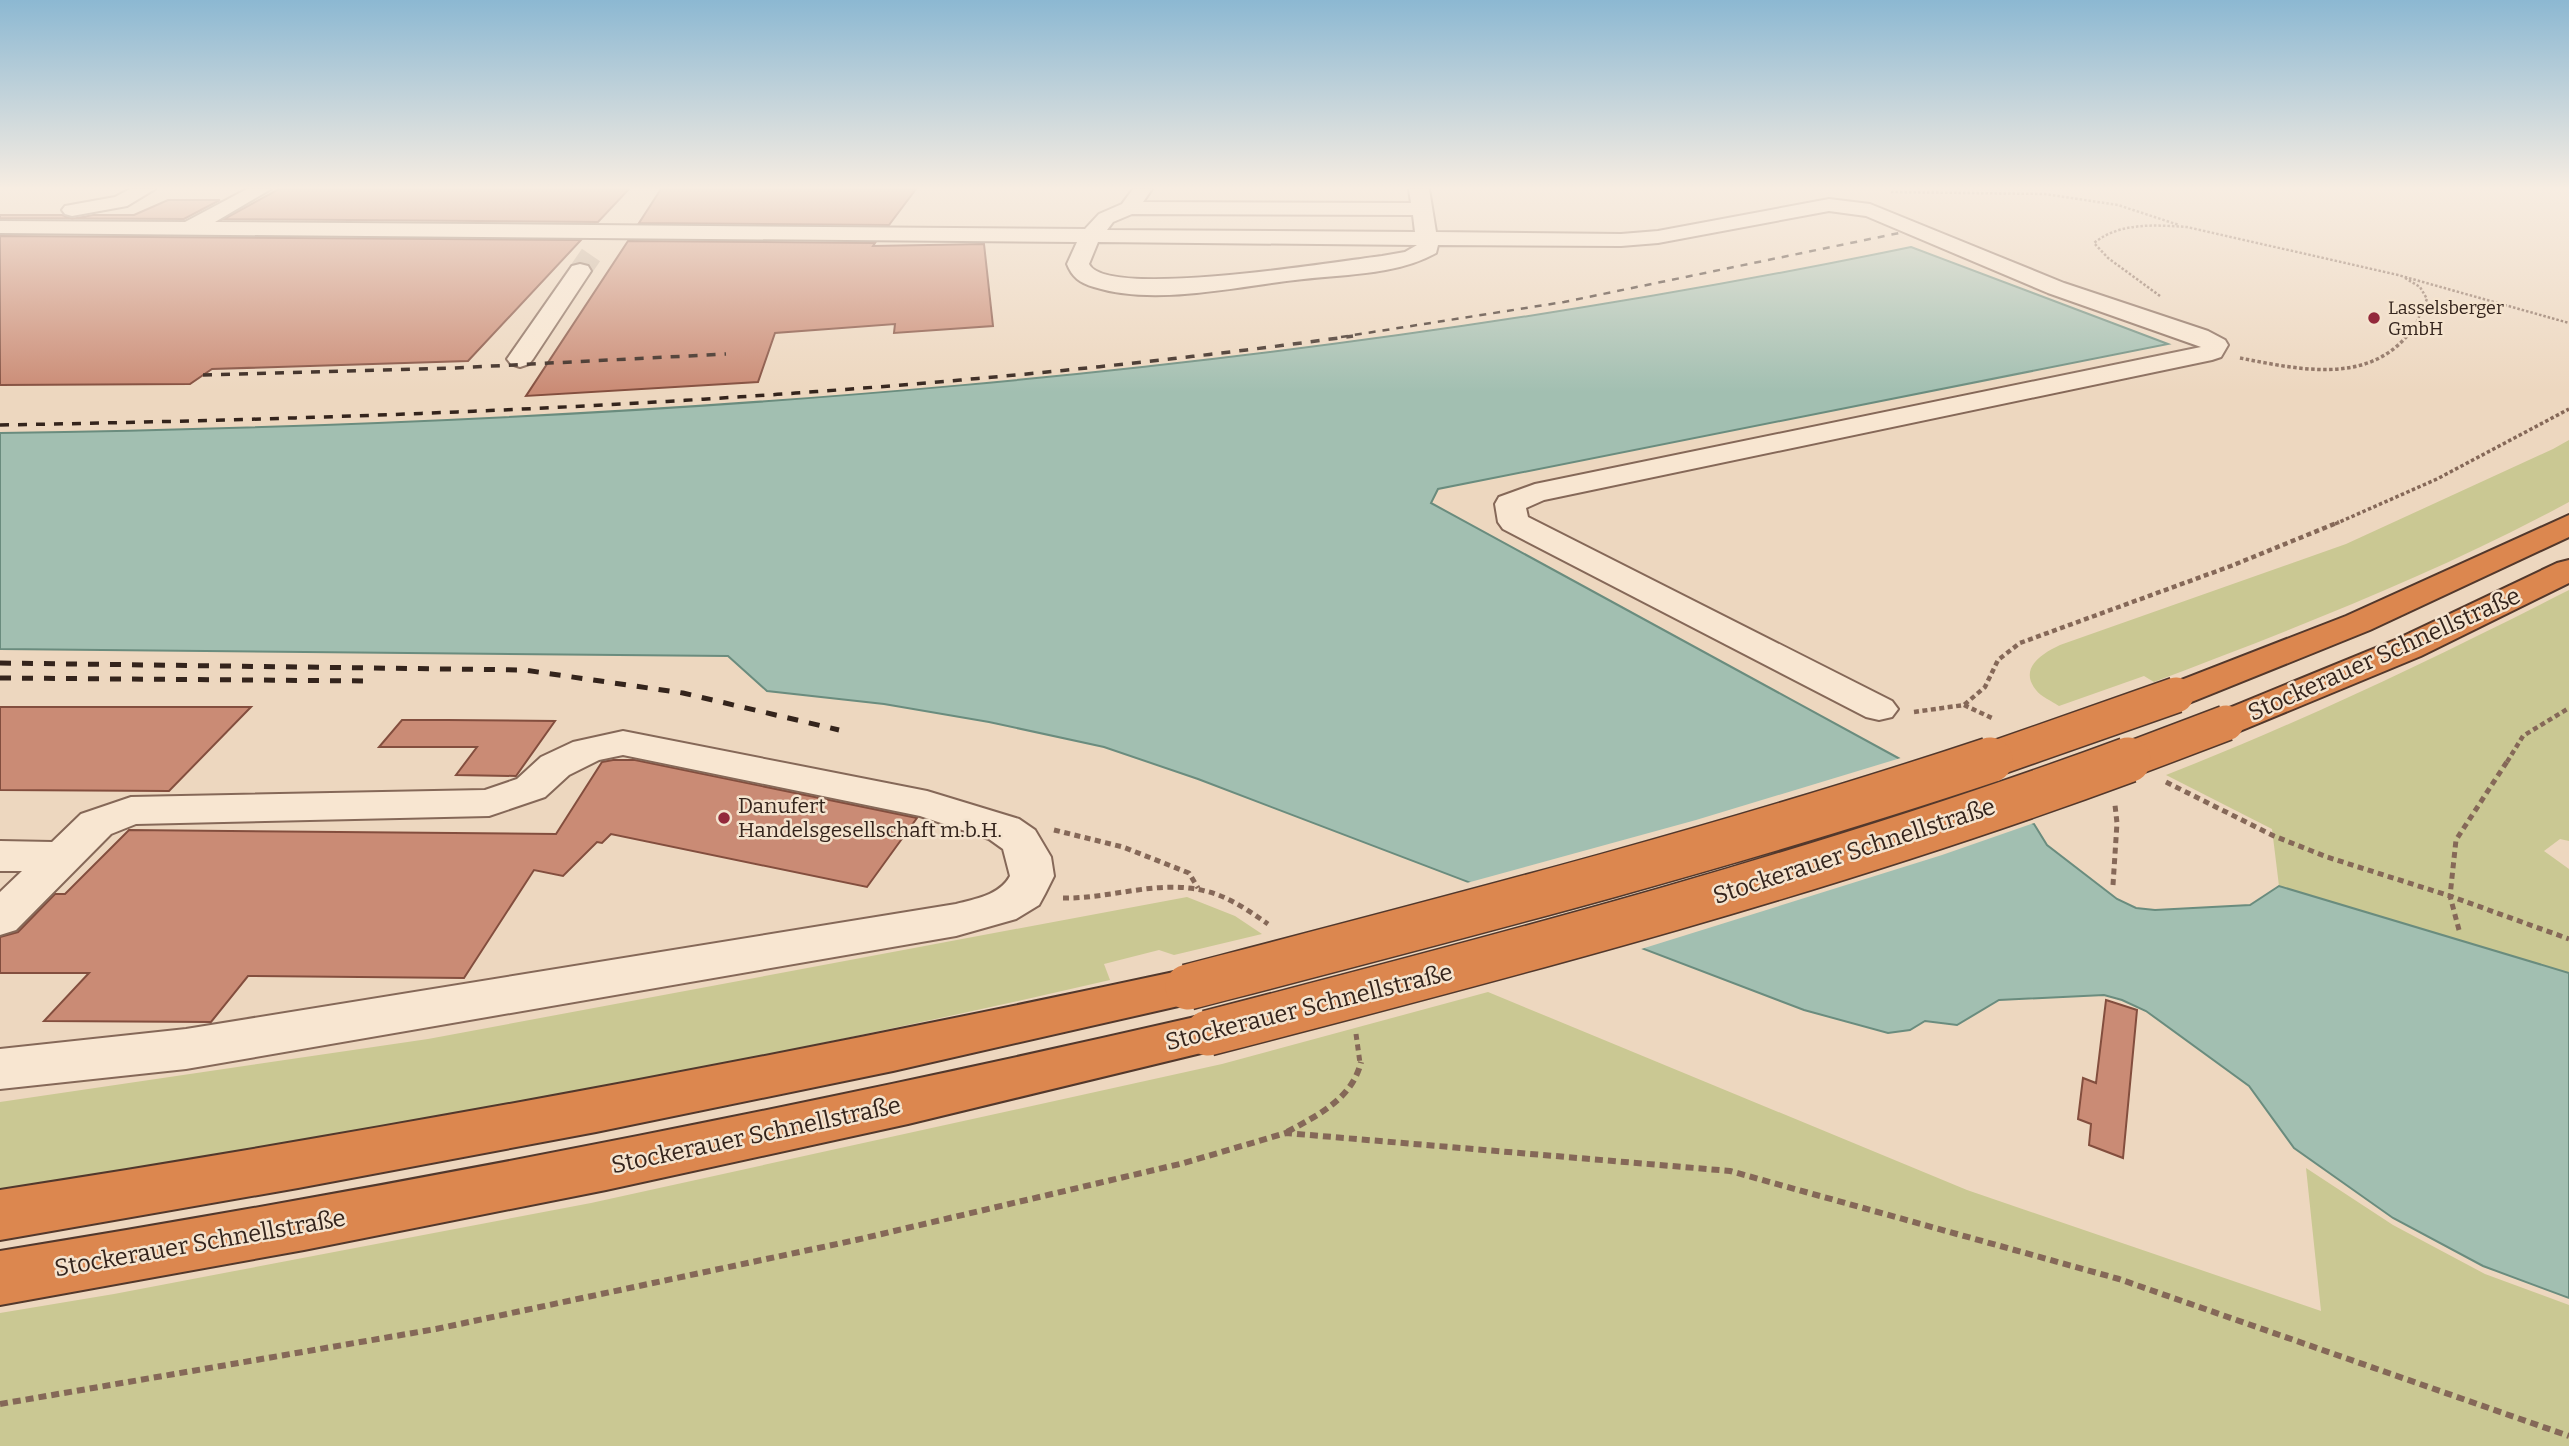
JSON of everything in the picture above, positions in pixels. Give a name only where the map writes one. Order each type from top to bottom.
[{"type":"highway","name":"Stockerauer Schnellstraße","points":[[0,1278],[145,1254],[594,1169],[1016,1080],[1198,1010],[1503,905],[1720,845],[2041,744],[2176,695],[2358,622],[2539,541],[2569,524]]},
{"type":"highway","name":"Stockerauer Schnellstraße","points":[[0,1215],[163,1189],[603,1110],[1009,1027],[1198,1010],[1531,950],[1917,834],[2226,723],[2408,648],[2569,570]]},
{"type":"street","points":[[520,359],[590,256]]},
{"type":"street","points":[[1081,256],[1078,264],[1082,273],[1099,282],[1128,287],[1177,287],[1413,256]]},
{"type":"street","points":[[1981,256],[2056,288],[2206,344]]},
{"type":"street","points":[[1879,709],[1514,522],[1510,504],[1535,493],[2206,344]]},
{"type":"street","points":[[0,919],[96,824],[131,811],[489,803],[531,788],[555,766],[587,751],[623,743],[927,804],[1004,830],[1020,840],[1030,858],[1032,876],[1023,894],[1000,908],[929,924],[186,1049],[0,1069]]},
{"type":"street","points":[[0,856],[63,857]]},
{"type":"path","points":[[2105,256],[2147,281],[2206,344],[2300,368],[2345,370],[2382,361],[2420,321],[2427,299],[2420,287],[2398,275]]},
{"type":"path","points":[[2311,256],[2398,275],[2569,323]]},
{"type":"path","points":[[1879,709],[1924,712],[1964,705],[1985,687],[1998,660],[2021,643],[2318,534],[2520,438],[2569,409]]},
{"type":"path","points":[[2459,930],[2450,896],[2456,840],[2524,736],[2569,708]]},
{"type":"path","points":[[2109,793],[2115,804],[2117,824],[2113,886]]},
{"type":"path","points":[[2219,810],[2327,858],[2450,896],[2569,939]]},
{"type":"path","points":[[1020,840],[1050,829],[1123,847],[1189,873],[1198,888],[1142,891],[1088,900],[1023,894]]},
{"type":"path","points":[[0,1404],[436,1329],[856,1240],[1184,1163],[1286,1133],[1730,1171],[2119,1279],[2569,1436]]},
{"type":"shaded area","points":[[1861,256],[1936,256],[2168,344],[1438,489],[1431,503],[1900,759],[2034,824],[2047,845],[2117,899],[2136,908],[2155,910],[2250,905],[2279,886],[2569,973],[2569,1298],[2483,1266],[2393,1218],[2294,1148],[2249,1086],[2146,1011],[2104,995],[1999,1000],[1957,1025],[1925,1021],[1910,1030],[1888,1033],[1804,1010],[1198,779],[1104,747],[989,722],[884,704],[767,691],[728,656],[0,649],[0,433],[240,428],[481,418],[720,404],[960,385],[1199,361],[1437,330],[1675,292]]},
{"type":"shaded area","points":[[2569,440],[2569,502],[2417,576],[2154,682],[2144,676],[2059,706],[2041,695],[2031,682],[2031,668],[2035,662],[2060,645],[2346,544]]},
{"type":"shaded area","points":[[2569,590],[2569,841],[2560,839],[2544,851],[2569,869],[2569,973],[2279,886],[2272,829],[2166,775],[2269,733],[2370,687]]},
{"type":"shaded area","points":[[1187,897],[1235,916],[1262,934],[1174,955],[1159,950],[1104,964],[1110,980],[696,1069],[279,1145],[0,1189],[0,1102],[428,1039]]},
{"type":"shaded area","points":[[1488,992],[1967,1190],[2321,1311],[2306,1168],[2393,1225],[2485,1274],[2569,1305],[2569,1446],[0,1446],[0,1313],[114,1294],[591,1203],[1222,1064]]},
{"type":"pier","points":[[1904,757],[2037,822],[1942,855],[1638,950],[1463,884],[1696,820]]},
{"type":"building","points":[[0,256],[566,256],[468,361],[212,369],[190,384],[0,385]]},
{"type":"building","points":[[618,256],[985,256],[993,326],[894,333],[895,324],[775,333],[758,382],[526,396]]},
{"type":"building","points":[[0,707],[251,707],[169,791],[0,790]]},
{"type":"building","points":[[402,720],[555,721],[516,776],[456,775],[477,747],[379,747]]},
{"type":"building","points":[[635,760],[917,818],[867,887],[611,834],[602,843],[597,842],[563,876],[534,870],[464,978],[248,976],[211,1022],[44,1021],[89,973],[0,973],[0,937],[18,932],[55,894],[65,894],[129,830],[556,834],[602,762]]},
{"type":"building","points":[[2106,1000],[2137,1010],[2123,1158],[2089,1145],[2091,1124],[2078,1119],[2083,1078],[2096,1083]]},
{"type":"tunnel","points":[[580,271],[590,256]]},
{"type":"railway","points":[[1341,337],[1564,302],[1785,256]]},
{"type":"railway","points":[[0,425],[509,410],[678,401],[1016,375],[1353,336]]},
{"type":"railway","points":[[203,375],[454,368],[726,354]]},
{"type":"railway","points":[[0,663],[524,670],[683,693],[839,730]]},
{"type":"railway","points":[[0,678],[373,681]]},
{"type":"place","name":"Lasselsberger GmbH","points":[[2374,318]]},
{"type":"place","name":"Danufert Handelsgesellschaft m.b.H.","points":[[724,818]]}]
